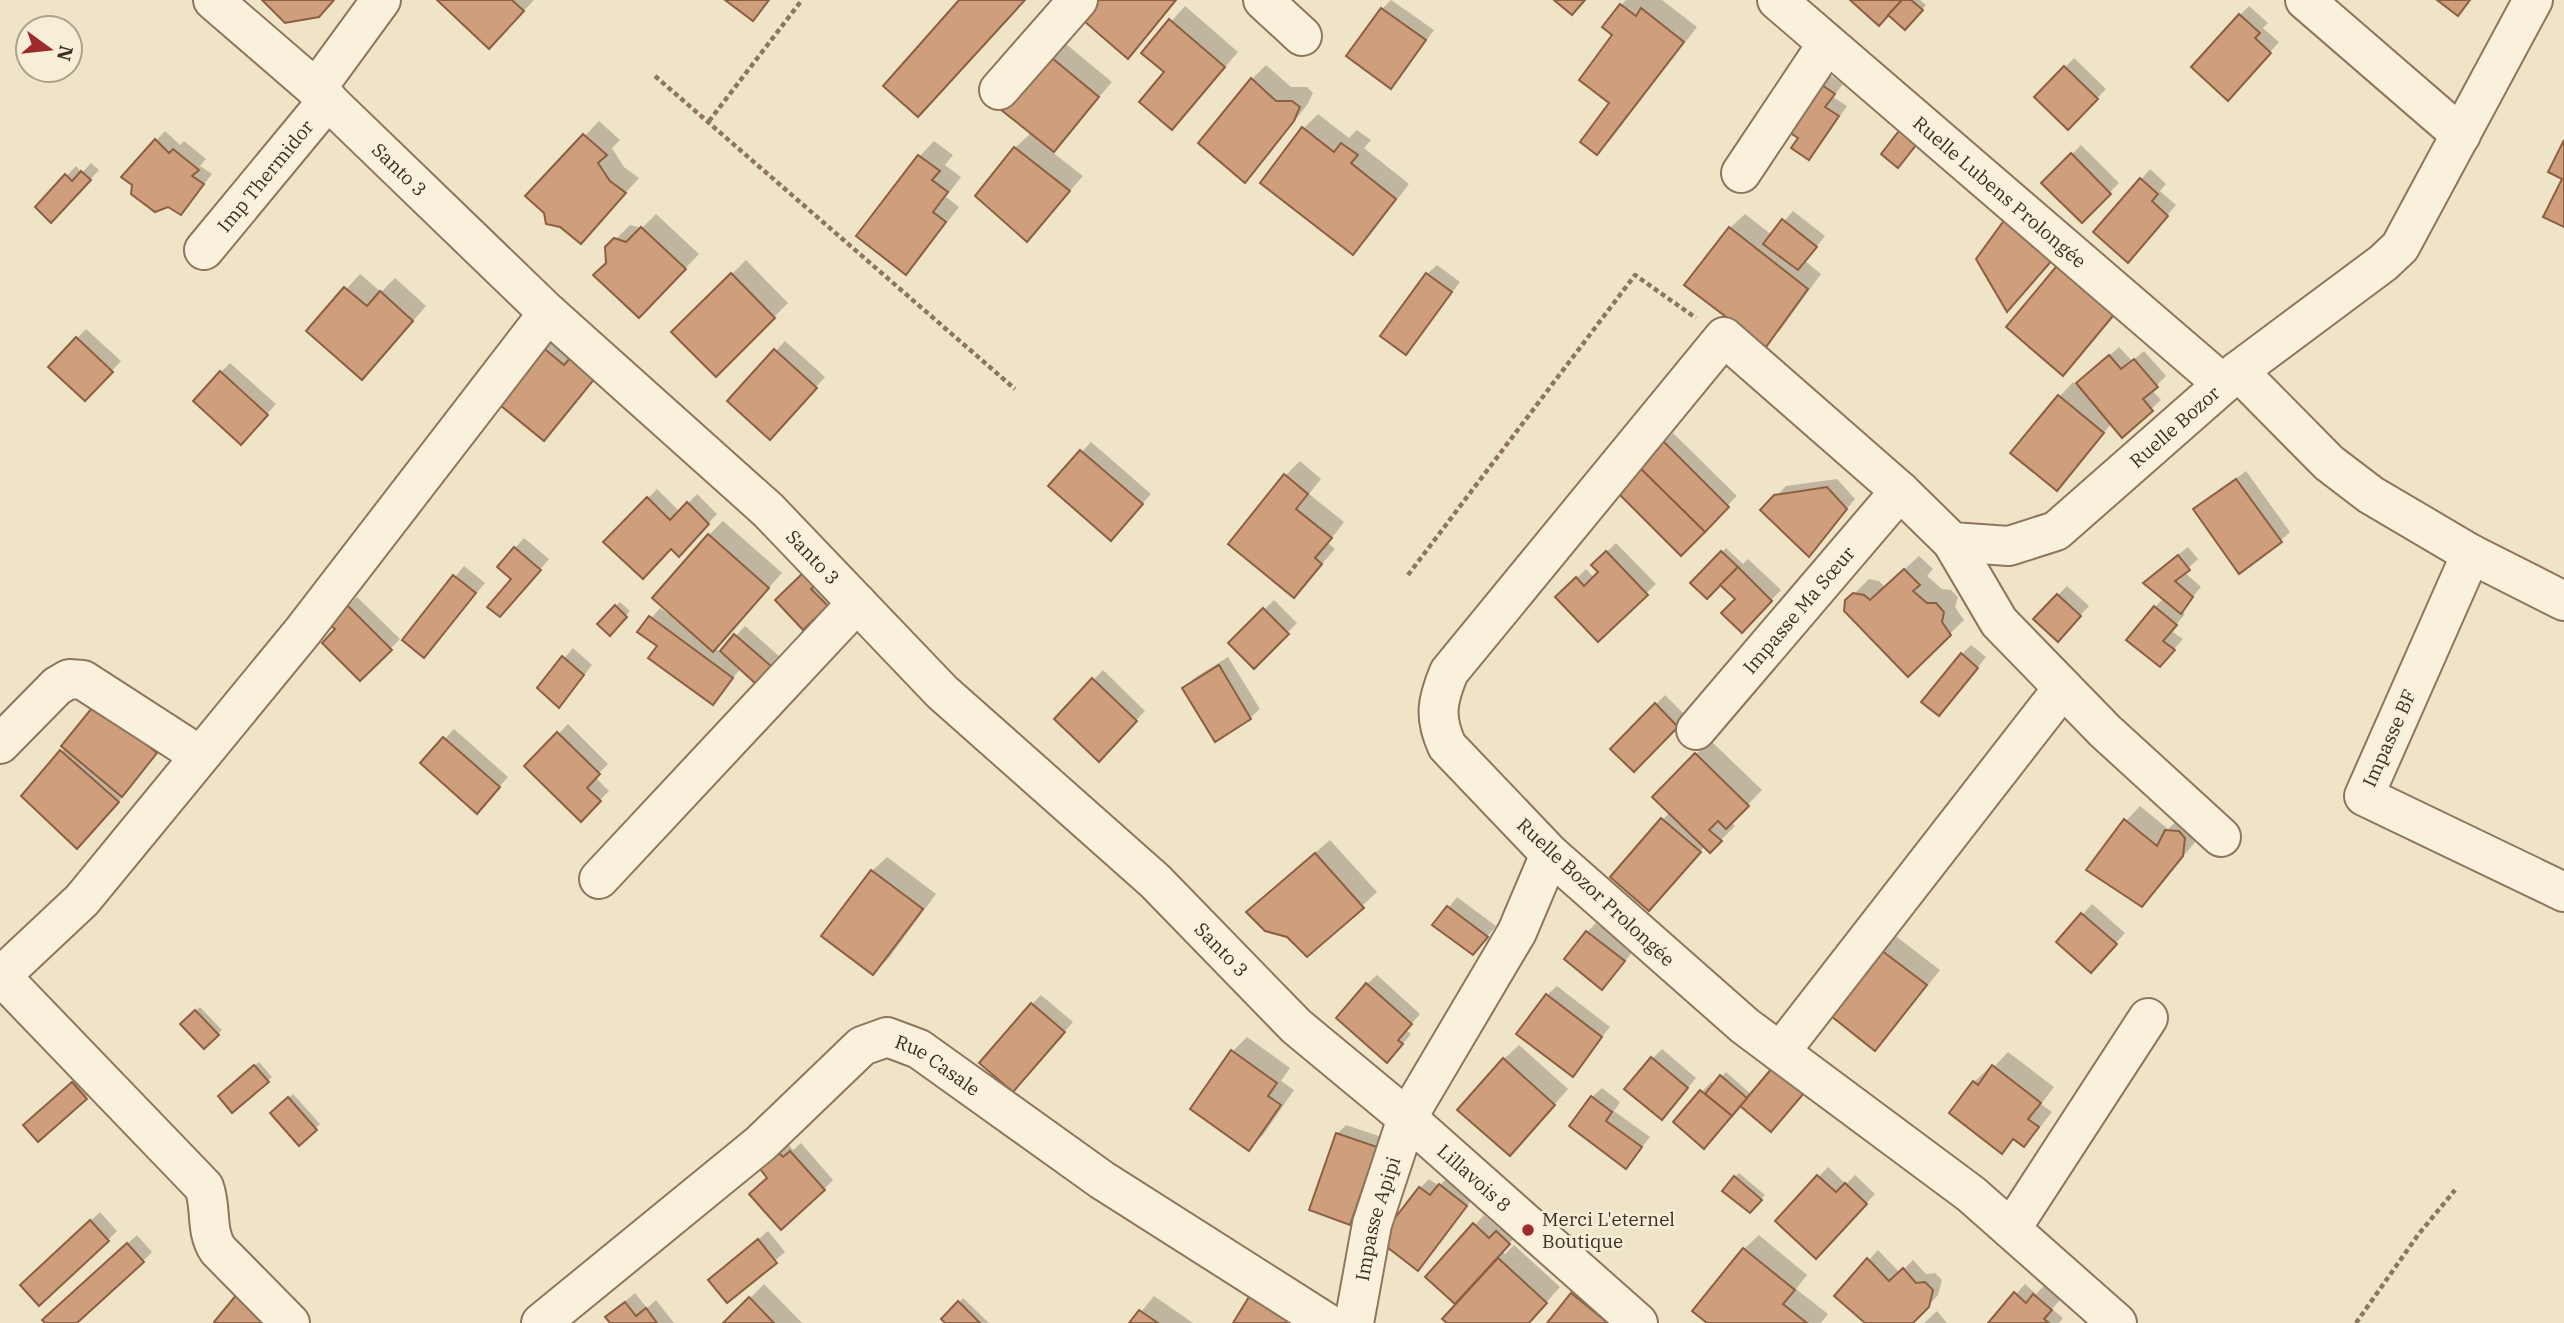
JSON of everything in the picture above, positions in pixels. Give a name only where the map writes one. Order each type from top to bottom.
[{"type":"street","name":"Santo 3","points":[[213,0],[322,95],[548,313],[768,510],[943,692],[1155,881],[1296,1026],[1407,1118]]},
{"type":"street","points":[[322,95],[381,0]]},
{"type":"street","points":[[999,90],[1078,0]]},
{"type":"street","points":[[1262,0],[1302,36]]},
{"type":"street","name":"Ruelle Lubens Prolongée","points":[[1777,0],[2230,377],[2329,463],[2371,495],[2471,555],[2564,601]]},
{"type":"street","points":[[2305,0],[2461,135]]},
{"type":"street","name":"Ruelle Bozor","points":[[1952,542],[2009,546],[2056,531],[2230,377],[2383,263],[2400,247],[2533,0]]},
{"type":"street","points":[[1741,173],[1827,44]]},
{"type":"street","name":"Imp Thermidor","points":[[204,250],[322,95]]},
{"type":"street","points":[[290,1323],[211,1240],[208,1196],[204,1187],[1,977],[82,900],[303,631],[548,313]]},
{"type":"street","points":[[1724,337],[1900,491],[1952,542],[1999,622],[2105,732],[2221,837]]},
{"type":"street","name":"Ruelle Bozor Prolongée","points":[[1724,337],[1449,672],[1438,697],[1438,726],[1447,746],[1549,854],[1745,1026],[1971,1194],[2117,1323]]},
{"type":"street","name":"Impasse Ma Sœur","points":[[1696,730],[1900,491]]},
{"type":"street","name":"Impasse BF","points":[[2471,555],[2364,796],[2564,892]]},
{"type":"street","points":[[599,879],[857,603]]},
{"type":"street","points":[[0,744],[57,686],[69,679],[83,680],[199,755]]},
{"type":"street","points":[[1780,1052],[2063,688]]},
{"type":"street","name":"Impasse Apipi","points":[[1354,1323],[1372,1224],[1407,1118],[1517,932],[1549,854]]},
{"type":"street","points":[[2011,1229],[2148,1018]]},
{"type":"street","name":"Rue Casale","points":[[541,1323],[760,1144],[821,1088],[862,1045],[887,1037],[919,1049],[1102,1180],[1327,1323]]},
{"type":"street","name":"Lillavois 8","points":[[1407,1118],[1638,1323]]},
{"type":"path","points":[[709,121],[802,0]]},
{"type":"path","points":[[655,76],[1015,389]]},
{"type":"path","points":[[1408,575],[1635,275],[1724,337]]},
{"type":"path","points":[[2356,1323],[2418,1235],[2455,1190]]},
{"type":"building","points":[[262,0],[334,0],[319,17],[285,23]]},
{"type":"building","points":[[437,0],[512,0],[524,11],[489,49]]},
{"type":"building","points":[[725,0],[769,0],[753,21]]},
{"type":"building","points":[[959,0],[1025,0],[918,117],[883,86]]},
{"type":"building","points":[[1090,0],[1176,0],[1128,59],[1077,15]]},
{"type":"building","points":[[1554,0],[1585,0],[1572,15]]},
{"type":"building","points":[[1850,0],[1902,0],[1879,26]]},
{"type":"building","points":[[1902,0],[1911,0],[1923,10],[1905,30],[1888,15]]},
{"type":"building","points":[[2437,0],[2470,0],[2458,16]]},
{"type":"building","points":[[1620,4],[1636,16],[1641,8],[1684,42],[1597,155],[1580,142],[1609,103],[1579,80],[1612,35],[1602,27]]},
{"type":"building","points":[[1381,8],[1426,40],[1391,89],[1346,56]]},
{"type":"building","points":[[2239,14],[2260,33],[2255,38],[2271,53],[2228,101],[2191,67]]},
{"type":"building","points":[[1169,19],[1225,67],[1172,130],[1139,102],[1164,72],[1141,53]]},
{"type":"building","points":[[1046,53],[1099,97],[1054,152],[1000,109]]},
{"type":"building","points":[[2064,66],[2098,99],[2068,130],[2034,97]]},
{"type":"building","points":[[1251,78],[1276,101],[1292,101],[1300,107],[1294,121],[1245,183],[1198,143]]},
{"type":"building","points":[[1819,83],[1835,94],[1825,107],[1839,116],[1809,160],[1791,148],[1798,138],[1787,131]]},
{"type":"building","points":[[1302,127],[1334,152],[1341,143],[1358,155],[1351,163],[1396,199],[1353,255],[1260,183]]},
{"type":"building","points":[[1902,127],[1920,140],[1898,168],[1881,154]]},
{"type":"building","points":[[583,134],[607,155],[598,163],[610,181],[626,193],[581,244],[560,227],[546,224],[544,213],[525,196]]},
{"type":"building","points":[[155,139],[169,153],[173,149],[199,170],[192,176],[204,184],[181,215],[168,207],[155,212],[131,194],[132,185],[121,177]]},
{"type":"building","points":[[2564,140],[2564,227],[2543,217],[2562,179],[2548,172]]},
{"type":"building","points":[[1014,147],[1070,191],[1027,242],[975,196]]},
{"type":"building","points":[[2071,153],[2111,194],[2082,223],[2041,183]]},
{"type":"building","points":[[918,155],[940,171],[932,180],[948,192],[933,212],[946,222],[906,275],[856,236]]},
{"type":"building","points":[[81,171],[91,180],[51,223],[35,207],[65,174],[72,181]]},
{"type":"building","points":[[2140,178],[2158,194],[2152,201],[2168,216],[2128,263],[2093,232]]},
{"type":"building","points":[[2008,215],[2054,258],[2007,312],[1976,259]]},
{"type":"building","points":[[1782,219],[1817,247],[1798,270],[1763,244]]},
{"type":"building","points":[[641,227],[686,269],[639,318],[593,275],[606,263],[605,247],[614,238],[626,242]]},
{"type":"building","points":[[1729,227],[1808,289],[1766,347],[1684,285]]},
{"type":"building","points":[[2060,262],[2117,311],[2063,376],[2006,327]]},
{"type":"building","points":[[731,273],[775,318],[716,377],[671,332]]},
{"type":"building","points":[[1426,273],[1452,292],[1406,355],[1380,336]]},
{"type":"building","points":[[344,287],[367,306],[380,291],[413,321],[362,380],[306,331]]},
{"type":"building","points":[[76,337],[113,372],[85,401],[48,367]]},
{"type":"building","points":[[541,346],[564,365],[571,357],[596,377],[544,441],[495,401]]},
{"type":"building","points":[[774,349],[817,388],[770,440],[727,401]]},
{"type":"building","points":[[2109,355],[2121,369],[2134,359],[2158,387],[2143,399],[2153,411],[2122,438],[2076,383]]},
{"type":"building","points":[[220,371],[268,415],[241,445],[193,401]]},
{"type":"building","points":[[2058,395],[2104,433],[2057,491],[2010,453]]},
{"type":"building","points":[[1663,441],[1729,507],[1705,532],[1638,466]]},
{"type":"building","points":[[1080,450],[1143,504],[1111,541],[1048,486]]},
{"type":"building","points":[[1638,466],[1705,532],[1681,556],[1615,490]]},
{"type":"building","points":[[1284,474],[1308,494],[1296,509],[1332,538],[1315,558],[1322,564],[1294,598],[1228,544]]},
{"type":"building","points":[[2236,479],[2282,542],[2239,574],[2193,509]]},
{"type":"building","points":[[1827,487],[1847,509],[1809,557],[1760,510],[1774,495]]},
{"type":"building","points":[[647,497],[670,520],[687,502],[709,524],[679,557],[671,549],[643,579],[603,542]]},
{"type":"building","points":[[708,534],[769,588],[713,652],[652,598]]},
{"type":"building","points":[[514,547],[541,570],[500,617],[487,607],[511,579],[497,567]]},
{"type":"building","points":[[1606,551],[1648,595],[1598,642],[1555,597],[1576,577],[1584,586],[1598,572],[1591,565]]},
{"type":"building","points":[[1721,551],[1738,567],[1707,599],[1690,583]]},
{"type":"building","points":[[2178,555],[2190,570],[2175,581],[2193,597],[2181,614],[2143,583]]},
{"type":"building","points":[[1738,567],[1772,601],[1742,633],[1721,613],[1735,599],[1720,585]]},
{"type":"building","points":[[1904,569],[1920,585],[1913,591],[1927,603],[1936,603],[1944,612],[1942,622],[1951,635],[1908,677],[1844,611],[1845,600],[1853,593],[1864,595],[1870,600]]},
{"type":"building","points":[[806,570],[817,583],[811,589],[828,606],[803,630],[775,600]]},
{"type":"building","points":[[453,575],[476,593],[424,658],[402,640]]},
{"type":"building","points":[[2057,594],[2081,616],[2058,642],[2033,619]]},
{"type":"building","points":[[347,605],[392,650],[360,681],[322,643],[335,629],[329,624]]},
{"type":"building","points":[[615,605],[627,617],[610,636],[597,624]]},
{"type":"building","points":[[2154,606],[2177,625],[2163,641],[2175,650],[2160,667],[2126,640]]},
{"type":"building","points":[[1263,608],[1289,634],[1254,669],[1228,643]]},
{"type":"building","points":[[649,616],[733,678],[713,705],[648,658],[657,646],[637,632]]},
{"type":"building","points":[[734,634],[771,666],[756,684],[720,651]]},
{"type":"building","points":[[1961,653],[1978,668],[1939,716],[1921,702]]},
{"type":"building","points":[[562,656],[584,675],[559,708],[537,688]]},
{"type":"building","points":[[1219,665],[1251,719],[1215,742],[1182,688]]},
{"type":"building","points":[[1092,678],[1137,721],[1099,762],[1054,719]]},
{"type":"building","points":[[96,703],[157,753],[122,797],[61,746]]},
{"type":"building","points":[[1655,703],[1678,727],[1634,772],[1610,749]]},
{"type":"building","points":[[557,732],[600,774],[587,788],[601,801],[581,822],[524,766]]},
{"type":"building","points":[[443,737],[500,787],[477,814],[420,763]]},
{"type":"building","points":[[60,750],[119,802],[77,849],[21,796]]},
{"type":"building","points":[[1695,753],[1749,806],[1726,829],[1718,821],[1709,830],[1722,841],[1710,853],[1652,797]]},
{"type":"building","points":[[1661,818],[1701,852],[1649,911],[1610,877]]},
{"type":"building","points":[[2124,819],[2157,846],[2165,830],[2179,831],[2185,838],[2183,856],[2142,907],[2086,870]]},
{"type":"building","points":[[1315,853],[1364,908],[1307,957],[1287,937],[1265,931],[1246,912]]},
{"type":"building","points":[[871,870],[923,909],[873,975],[821,936]]},
{"type":"building","points":[[1447,906],[1488,937],[1473,955],[1432,925]]},
{"type":"building","points":[[2081,913],[2117,944],[2091,973],[2056,942]]},
{"type":"building","points":[[1586,931],[1625,961],[1602,990],[1564,959]]},
{"type":"building","points":[[1877,947],[1927,985],[1875,1051],[1826,1012]]},
{"type":"building","points":[[1366,983],[1412,1024],[1398,1040],[1403,1044],[1387,1063],[1336,1018]]},
{"type":"building","points":[[1546,994],[1602,1037],[1573,1077],[1516,1034]]},
{"type":"building","points":[[1031,1003],[1065,1032],[1013,1092],[979,1063]]},
{"type":"building","points":[[195,1010],[219,1035],[204,1049],[180,1024]]},
{"type":"building","points":[[1231,1050],[1277,1083],[1268,1096],[1281,1105],[1249,1151],[1190,1109]]},
{"type":"building","points":[[1651,1057],[1688,1088],[1662,1120],[1624,1089]]},
{"type":"building","points":[[1503,1058],[1555,1105],[1510,1156],[1457,1110]]},
{"type":"building","points":[[254,1065],[269,1082],[232,1113],[218,1096]]},
{"type":"building","points":[[1992,1065],[2041,1103],[2028,1119],[2039,1127],[2024,1147],[2013,1139],[2002,1154],[1949,1113],[1973,1081],[1978,1085]]},
{"type":"building","points":[[1773,1067],[1804,1093],[1771,1132],[1740,1106]]},
{"type":"building","points":[[1720,1075],[1747,1098],[1732,1116],[1705,1094]]},
{"type":"building","points":[[72,1082],[87,1099],[38,1142],[23,1125]]},
{"type":"building","points":[[1700,1090],[1732,1116],[1704,1149],[1673,1122]]},
{"type":"building","points":[[1591,1096],[1612,1112],[1606,1121],[1642,1147],[1626,1169],[1569,1126]]},
{"type":"building","points":[[288,1097],[317,1130],[299,1146],[270,1113]]},
{"type":"building","points":[[1336,1133],[1377,1147],[1350,1225],[1309,1210]]},
{"type":"building","points":[[775,1149],[783,1157],[790,1151],[825,1190],[781,1230],[749,1194],[767,1178],[757,1165]]},
{"type":"building","points":[[1817,1175],[1836,1192],[1845,1183],[1867,1204],[1816,1259],[1775,1221]]},
{"type":"building","points":[[1734,1176],[1762,1200],[1750,1213],[1722,1191]]},
{"type":"building","points":[[1439,1184],[1467,1206],[1418,1271],[1378,1240],[1419,1187],[1430,1195]]},
{"type":"building","points":[[90,1220],[109,1241],[39,1306],[20,1285]]},
{"type":"building","points":[[1473,1223],[1489,1238],[1496,1231],[1510,1244],[1455,1304],[1425,1277]]},
{"type":"building","points":[[758,1239],[777,1263],[727,1303],[708,1280]]},
{"type":"building","points":[[127,1243],[144,1262],[77,1323],[45,1323],[42,1320]]},
{"type":"building","points":[[1743,1248],[1795,1290],[1783,1304],[1807,1323],[1707,1323],[1692,1311]]},
{"type":"building","points":[[1498,1258],[1547,1303],[1529,1323],[1447,1323],[1442,1319]]},
{"type":"building","points":[[1867,1258],[1889,1281],[1903,1268],[1916,1283],[1925,1282],[1933,1290],[1929,1307],[1913,1323],[1865,1323],[1834,1296]]},
{"type":"building","points":[[242,1288],[267,1323],[215,1323],[214,1322]]},
{"type":"building","points":[[1252,1292],[1301,1323],[1233,1323]]},
{"type":"building","points":[[2014,1292],[2026,1303],[2033,1294],[2052,1310],[2044,1319],[2049,1323],[1988,1323]]},
{"type":"building","points":[[1571,1293],[1608,1323],[1547,1323]]},
{"type":"building","points":[[749,1297],[774,1323],[723,1323]]},
{"type":"building","points":[[958,1301],[980,1323],[945,1323],[941,1319]]},
{"type":"building","points":[[625,1302],[636,1316],[646,1308],[657,1323],[610,1323],[605,1317]]},
{"type":"building","points":[[1139,1310],[1158,1323],[1129,1323]]},
{"type":"place","name":"Merci L'eternel Boutique","points":[[1528,1230]]}]
